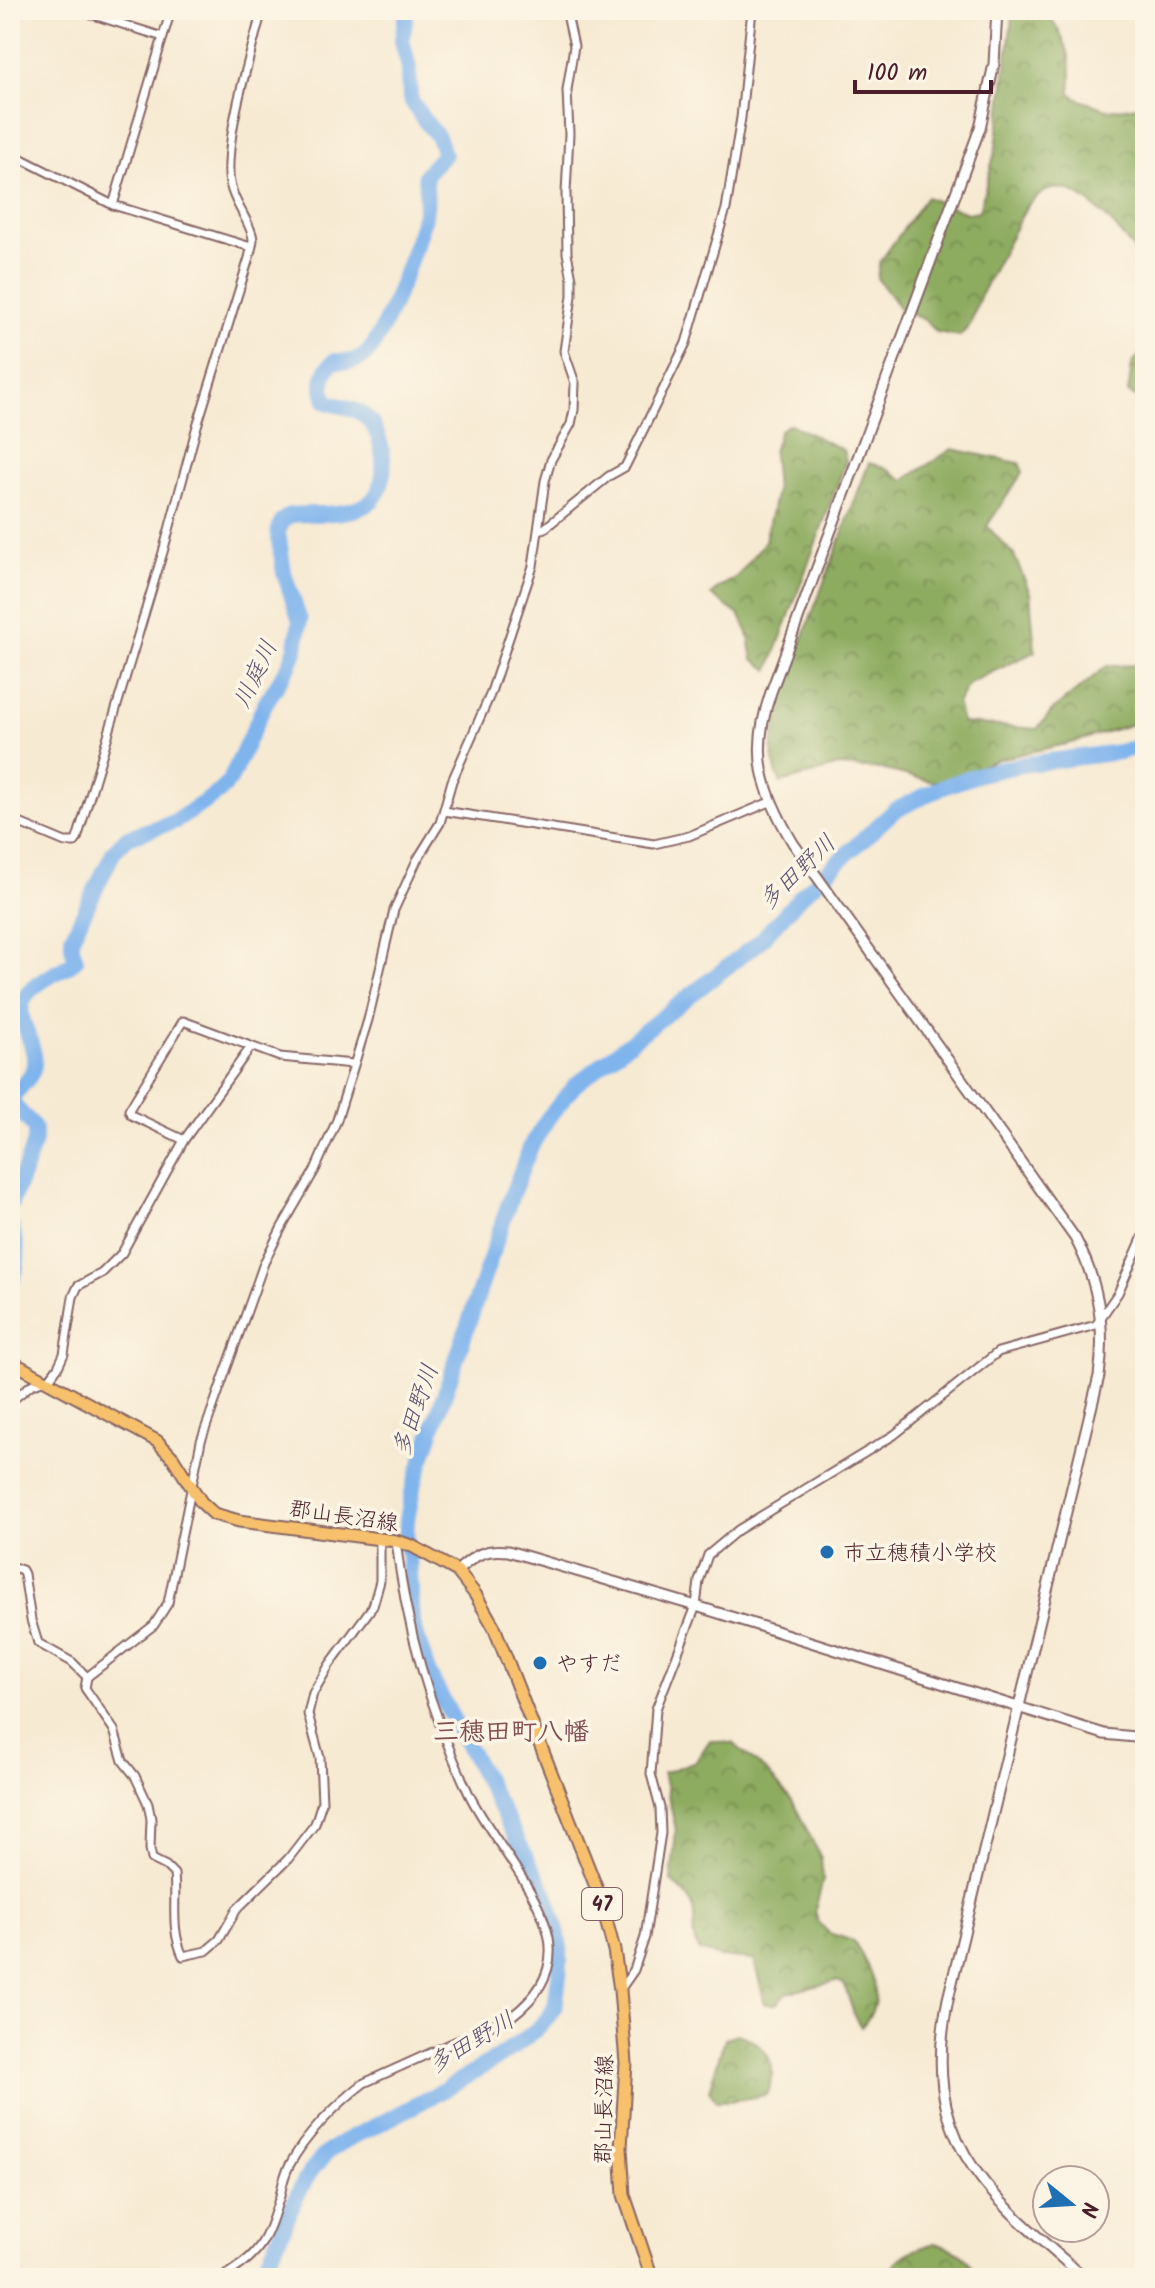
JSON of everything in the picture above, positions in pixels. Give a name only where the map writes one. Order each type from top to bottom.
[{"type":"main road","name":"郡山長沼線","points":[[10,1361],[157,1441],[214,1514],[239,1521],[396,1541],[412,1546],[457,1571],[475,1594],[494,1627],[574,1826],[600,1897],[614,1950],[626,2063],[621,2148],[624,2195],[652,2278]]},
{"type":"street","points":[[78,10],[163,37]]},
{"type":"street","points":[[113,205],[171,10]]},
{"type":"street","points":[[10,819],[65,842],[75,842],[77,839],[251,247],[251,233],[230,187],[229,166],[242,88],[262,10]]},
{"type":"street","points":[[380,1539],[380,1581],[373,1606],[330,1664],[310,1704],[308,1714],[320,1758],[322,1802],[315,1824],[288,1859],[237,1909],[219,1940],[199,1954],[183,1956],[173,1904],[174,1874],[152,1859],[148,1804],[135,1776],[123,1761],[114,1730],[85,1688],[87,1677],[148,1630],[162,1614],[172,1590],[201,1441],[264,1263],[330,1140],[368,1020],[394,910],[405,882],[437,830],[445,798],[490,695],[533,566],[548,470],[571,424],[576,400],[575,383],[564,351],[572,296],[565,224],[569,134],[567,90],[574,46],[566,10]]},
{"type":"street","points":[[539,530],[625,467],[686,343],[726,209],[741,118],[752,10]]},
{"type":"street","points":[[997,10],[994,64],[980,128],[765,708],[759,751],[763,782],[770,802],[808,865],[1075,1238],[1093,1279],[1102,1350],[1099,1376],[948,1999],[940,2071],[954,2134],[973,2169],[996,2200],[1085,2278]]},
{"type":"street","points":[[10,153],[113,205],[251,247]]},
{"type":"street","points":[[444,811],[654,844],[689,836],[770,802]]},
{"type":"street","points":[[184,1140],[131,1115],[129,1110],[183,1021],[280,1057],[353,1064]]},
{"type":"street","points":[[10,1402],[23,1390],[50,1378],[62,1361],[73,1297],[78,1286],[102,1273],[122,1253],[184,1140],[250,1048]]},
{"type":"street","points":[[620,1990],[634,1970],[645,1937],[661,1833],[660,1808],[651,1774],[656,1709],[696,1606],[704,1562],[730,1536],[894,1435],[998,1352],[1026,1342],[1091,1328],[1118,1293],[1145,1232]]},
{"type":"street","points":[[220,2278],[242,2266],[264,2243],[288,2167],[304,2144],[348,2095],[364,2083],[512,2016],[529,2003],[545,1982],[549,1940],[540,1910],[469,1795],[435,1709],[414,1640],[400,1577],[396,1541]]},
{"type":"street","points":[[457,1571],[475,1555],[493,1549],[508,1551],[696,1606],[1104,1734],[1145,1738]]},
{"type":"street","points":[[10,1566],[22,1570],[24,1574],[38,1643],[72,1662],[87,1677]]},
{"type":"green space","points":[[1013,10],[1046,11],[1053,21],[1069,59],[1070,93],[1109,110],[1145,105],[1145,268],[1118,230],[1092,204],[1064,189],[1048,190],[1026,207],[981,294],[970,325],[960,336],[937,332],[925,320],[901,310],[877,278],[880,262],[926,197],[967,213],[979,211],[996,148]]},
{"type":"green space","points":[[1145,349],[1145,393],[1140,399],[1128,393],[1132,364]]},
{"type":"green space","points":[[790,424],[843,450],[846,461],[769,670],[753,659],[748,633],[740,616],[711,595],[737,577],[765,541],[776,491],[773,452],[780,430]]},
{"type":"green space","points":[[952,449],[1019,463],[1023,472],[987,526],[1014,555],[1030,593],[1035,652],[969,683],[957,703],[962,723],[1037,729],[1054,709],[1107,666],[1145,665],[1145,720],[1075,742],[998,759],[959,776],[934,782],[881,769],[838,766],[781,783],[772,748],[784,688],[869,463],[886,468],[904,480]]},
{"type":"green space","points":[[710,1740],[734,1744],[767,1772],[793,1802],[821,1858],[823,1880],[815,1910],[818,1922],[829,1933],[854,1941],[871,1974],[874,2006],[861,2027],[844,1984],[837,1981],[787,1993],[776,2004],[765,2004],[754,1960],[720,1957],[699,1951],[693,1932],[694,1910],[691,1902],[671,1881],[676,1830],[663,1773],[696,1761]]},
{"type":"green space","points":[[737,2034],[757,2043],[768,2057],[772,2074],[770,2084],[766,2095],[717,2101],[709,2090],[725,2038]]},
{"type":"green space","points":[[935,2243],[966,2258],[973,2278],[886,2278],[906,2254]]},
{"type":"waterway","name":"川庭川","points":[[10,1206],[35,1134],[12,1097],[32,1072],[34,1063],[34,1053],[22,1015],[25,997],[35,986],[76,960],[72,937],[114,851],[128,837],[176,821],[218,793],[230,780],[265,704],[290,664],[296,648],[300,621],[284,573],[278,532],[282,521],[290,515],[356,509],[374,499],[380,488],[383,461],[377,433],[358,412],[327,402],[323,385],[327,370],[334,361],[350,362],[361,358],[381,332],[408,266],[425,213],[425,175],[444,154],[438,137],[410,98],[409,68],[402,40],[407,10]]},
{"type":"waterway","name":"多田野川","points":[[256,2278],[274,2249],[302,2187],[327,2153],[504,2053],[545,2021],[556,2002],[560,1948],[546,1894],[428,1672],[413,1623],[406,1546],[413,1488],[531,1146],[548,1118],[575,1085],[759,942],[802,895],[894,811],[940,788],[980,774],[1145,745]]},
{"type":"waterway","name":"川庭川","points":[[10,1224],[17,1255],[10,1284]]},
{"type":"place","name":"市立穂積小学校","points":[[827,1552]]},
{"type":"place","name":"やすだ","points":[[540,1663]]},
{"type":"district","name":"三穂田町八幡","points":[[511,1731]]}]
